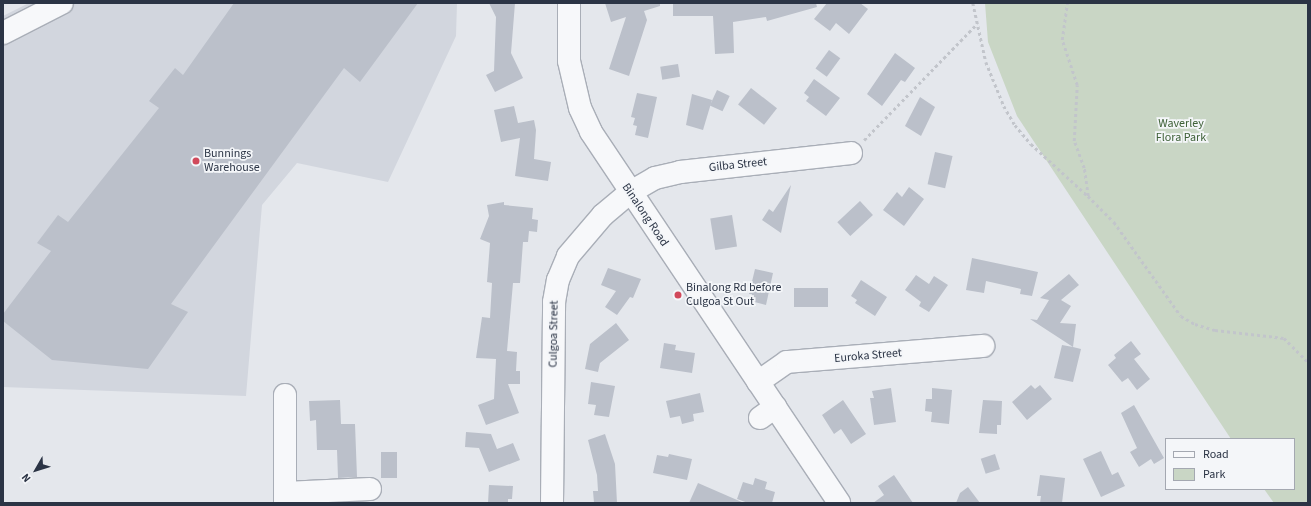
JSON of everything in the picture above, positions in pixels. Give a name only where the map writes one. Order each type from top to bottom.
[{"type":"street","points":[[3,33],[62,3]]},
{"type":"street","name":"Binalong Road","points":[[569,3],[569,61],[580,108],[591,132],[629,193],[758,382],[767,412],[839,503]]},
{"type":"street","name":"Gilba Street","points":[[629,193],[656,178],[680,172],[851,153]]},
{"type":"street","name":"Culgoa Street","points":[[552,503],[554,302],[558,280],[568,256],[602,215],[629,193]]},
{"type":"street","name":"Euroka Street","points":[[758,382],[787,362],[983,346]]},
{"type":"street","points":[[285,395],[285,498],[370,489]]},
{"type":"path","points":[[973,3],[986,62],[1004,106],[1015,125],[1032,144],[1114,222],[1181,316],[1195,324],[1215,330],[1284,338],[1308,362]]},
{"type":"path","points":[[1067,3],[1062,40],[1077,85],[1074,141],[1084,168],[1088,196]]},
{"type":"path","points":[[851,153],[977,24]]},
{"type":"shaded area","points":[[29,3],[457,3],[456,36],[388,182],[297,163],[262,205],[246,396],[3,387],[3,16]]},
{"type":"green space","name":"Waverley Flora Park","points":[[985,3],[1308,3],[1308,503],[1274,503],[1265,490],[1295,490],[1295,438],[1230,438],[1017,116],[988,42]]},
{"type":"building","name":"Bunnings Warehouse","points":[[234,3],[418,3],[360,82],[344,68],[171,304],[188,312],[148,369],[52,360],[3,321],[3,314],[51,251],[37,243],[58,215],[68,222],[159,108],[149,101],[175,68],[183,75]]},
{"type":"building","points":[[489,3],[515,3],[511,53],[523,78],[495,92],[486,75],[494,71],[496,17]]},
{"type":"building","points":[[605,3],[660,3],[660,6],[644,11],[647,20],[629,76],[609,69],[626,17],[611,22]]},
{"type":"building","points":[[673,3],[816,3],[817,7],[767,21],[766,17],[733,22],[734,53],[715,54],[713,16],[673,16]]},
{"type":"building","points":[[827,3],[860,3],[868,9],[849,34],[836,23],[830,31],[814,19]]},
{"type":"building","points":[[829,50],[840,58],[827,77],[815,69]]},
{"type":"building","points":[[895,53],[915,68],[905,82],[901,80],[882,106],[867,94]]},
{"type":"building","points":[[678,64],[680,77],[662,80],[660,67]]},
{"type":"building","points":[[814,79],[840,98],[826,116],[806,101],[809,97],[804,93]]},
{"type":"building","points":[[751,88],[777,108],[764,125],[738,105]]},
{"type":"building","points":[[717,90],[730,96],[723,111],[710,105]]},
{"type":"building","points":[[637,93],[657,97],[648,138],[635,135],[637,126],[633,125],[635,118],[631,117]]},
{"type":"building","points":[[692,94],[712,100],[703,130],[686,125]]},
{"type":"building","points":[[920,97],[935,107],[921,136],[905,126]]},
{"type":"building","points":[[514,106],[518,123],[534,120],[536,130],[534,159],[551,162],[548,181],[515,176],[520,138],[501,142],[494,110]]},
{"type":"building","points":[[935,152],[953,156],[945,188],[928,184]]},
{"type":"building","points":[[791,185],[781,233],[762,220],[769,209],[773,212]]},
{"type":"building","points":[[909,187],[924,199],[904,226],[883,210],[897,192],[902,197]]},
{"type":"building","points":[[860,201],[873,215],[850,236],[837,222]]},
{"type":"building","points":[[504,202],[504,205],[533,208],[532,219],[538,220],[537,232],[529,231],[528,242],[523,242],[520,283],[513,283],[507,351],[517,352],[516,371],[520,371],[520,384],[508,384],[519,413],[486,425],[478,405],[494,399],[496,359],[476,358],[482,317],[490,318],[492,283],[487,282],[490,243],[480,239],[489,216],[487,205]]},
{"type":"building","points":[[732,215],[737,247],[715,250],[710,218]]},
{"type":"building","points":[[972,258],[1038,272],[1032,296],[1020,294],[1021,289],[986,281],[984,293],[966,290]]},
{"type":"building","points":[[608,268],[641,279],[633,298],[630,297],[617,315],[605,307],[616,291],[601,285]]},
{"type":"building","points":[[755,269],[773,273],[766,305],[751,301],[752,294],[749,294]]},
{"type":"building","points":[[1069,274],[1079,285],[1061,300],[1071,306],[1060,323],[1076,324],[1073,347],[1030,319],[1037,320],[1049,300],[1040,298]]},
{"type":"building","points":[[916,275],[929,284],[934,276],[948,285],[929,312],[919,306],[921,302],[905,290]]},
{"type":"building","points":[[861,280],[887,297],[875,316],[855,303],[857,300],[851,296]]},
{"type":"building","points":[[794,288],[828,288],[828,307],[794,307]]},
{"type":"building","points":[[616,323],[629,340],[600,363],[598,372],[585,369],[590,344]]},
{"type":"building","points":[[1131,341],[1141,354],[1134,359],[1150,379],[1137,390],[1128,378],[1122,382],[1108,365],[1116,358],[1114,355]]},
{"type":"building","points":[[664,343],[676,345],[675,350],[695,353],[692,373],[660,368]]},
{"type":"building","points":[[1062,345],[1081,349],[1073,382],[1054,378]]},
{"type":"building","points":[[591,382],[615,386],[609,417],[594,415],[596,405],[588,404]]},
{"type":"building","points":[[1031,385],[1035,389],[1040,385],[1052,399],[1027,420],[1012,402]]},
{"type":"building","points":[[891,388],[896,422],[874,425],[870,398],[874,398],[872,391]]},
{"type":"building","points":[[932,388],[952,390],[949,424],[931,422],[932,412],[925,411],[926,399],[932,399]]},
{"type":"building","points":[[700,393],[704,412],[693,414],[694,421],[682,424],[680,416],[670,418],[666,401]]},
{"type":"building","points":[[340,400],[341,424],[355,424],[357,477],[338,478],[337,450],[317,450],[316,420],[310,421],[309,401]]},
{"type":"building","points":[[843,400],[866,434],[851,444],[841,429],[834,434],[822,415]]},
{"type":"building","points":[[983,400],[1002,401],[1001,425],[997,425],[997,434],[979,433]]},
{"type":"building","points":[[1134,405],[1164,458],[1154,464],[1151,459],[1139,467],[1130,452],[1137,448],[1121,413]]},
{"type":"building","points":[[466,432],[491,434],[497,449],[513,443],[520,460],[489,472],[479,448],[465,447]]},
{"type":"building","points":[[605,434],[615,464],[617,503],[594,503],[593,491],[598,491],[597,475],[588,440]]},
{"type":"building","points":[[1101,451],[1112,475],[1118,472],[1125,486],[1101,497],[1083,459]]},
{"type":"building","points":[[381,452],[397,452],[397,478],[381,478]]},
{"type":"building","points":[[669,454],[692,459],[687,480],[653,473],[657,455],[668,457]]},
{"type":"building","points":[[995,454],[1000,469],[986,474],[981,459]]},
{"type":"building","points":[[894,475],[913,503],[873,503],[884,495],[878,486]]},
{"type":"building","points":[[1040,475],[1065,478],[1062,503],[1040,503],[1041,496],[1037,496]]},
{"type":"building","points":[[755,478],[767,482],[765,489],[775,492],[772,503],[748,503],[737,499],[743,482],[753,485]]},
{"type":"building","points":[[698,483],[744,503],[689,503]]},
{"type":"building","points":[[489,485],[513,486],[512,499],[508,499],[508,503],[488,503]]},
{"type":"building","points":[[968,487],[980,503],[956,503],[960,493]]},
{"type":"place","name":"Bunnings Warehouse","points":[[196,161]]},
{"type":"place","name":"Binalong Rd before Culgoa St Out","points":[[678,295]]}]
